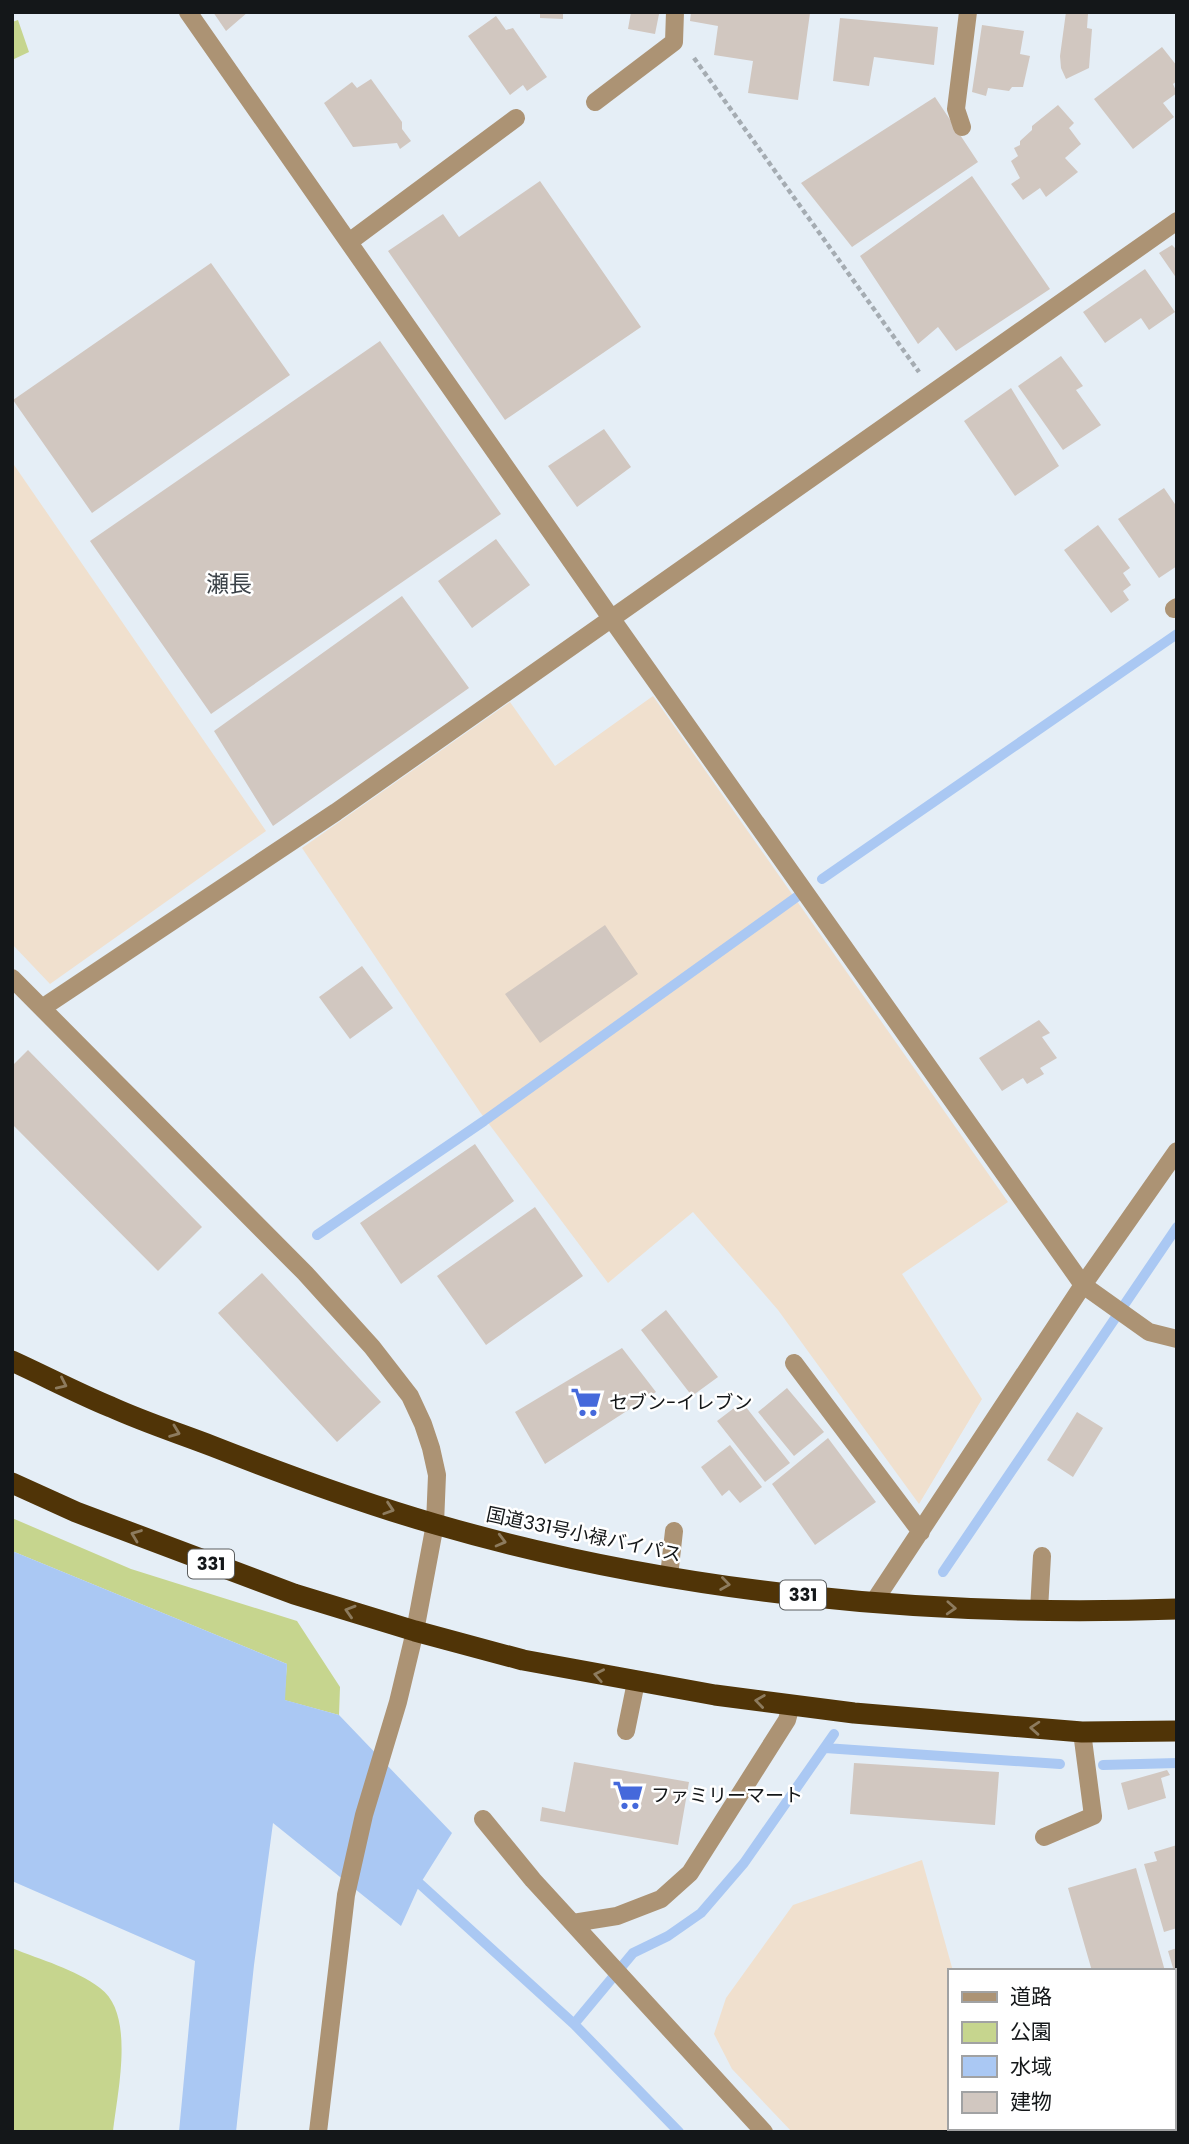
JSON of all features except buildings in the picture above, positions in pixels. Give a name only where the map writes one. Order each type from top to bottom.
[{"type":"highway","name":"国道331号小禄バイパス","points":[[12,1360],[111,1408],[310,1484],[435,1524],[520,1546],[669,1576],[873,1603],[1039,1611],[1177,1609]]},
{"type":"highway","name":"331","points":[[12,1483],[76,1512],[294,1594],[523,1660],[636,1682],[791,1705],[1082,1732],[1177,1731]]},
{"type":"street","points":[[188,12],[611,618],[1088,1290],[1149,1332],[1177,1339]]},
{"type":"street","points":[[595,102],[674,42],[675,12]]},
{"type":"street","points":[[962,127],[956,109],[968,12]]},
{"type":"street","points":[[349,242],[516,118]]},
{"type":"street","points":[[42,1007],[336,812],[1177,221]]},
{"type":"street","points":[[12,978],[305,1273],[372,1348],[410,1396],[423,1424],[437,1475],[435,1524],[415,1631],[398,1702],[364,1815],[346,1895],[318,2132]]},
{"type":"street","points":[[873,1603],[1088,1290],[1177,1151]]},
{"type":"street","points":[[794,1363],[921,1532]]},
{"type":"street","points":[[669,1576],[674,1531]]},
{"type":"street","points":[[1039,1611],[1042,1556]]},
{"type":"street","points":[[626,1731],[636,1682]]},
{"type":"street","points":[[573,1923],[617,1916],[661,1899],[690,1873],[787,1720],[791,1705]]},
{"type":"street","points":[[1044,1837],[1093,1816],[1082,1732]]},
{"type":"street","points":[[483,1819],[533,1880],[764,2132]]},
{"type":"path","points":[[674,42],[693,56],[932,391]]},
{"type":"shaded area","points":[[12,462],[266,831],[50,984],[12,944]]},
{"type":"shaded area","points":[[653,696],[1008,1202],[902,1274],[982,1399],[919,1504],[778,1310],[693,1212],[608,1283],[480,1112],[302,848],[510,702],[555,766]]},
{"type":"shaded area","points":[[922,1860],[952,1969],[948,1969],[948,2130],[997,2130],[792,2132],[732,2069],[714,2034],[726,1998],[793,1905]]},
{"type":"green space","points":[[18,20],[29,52],[12,60],[12,22]]},
{"type":"green space","points":[[12,1518],[131,1569],[297,1621],[340,1687],[339,1715],[284,1700],[287,1664],[12,1551]]},
{"type":"green space","points":[[12,1948],[80,1975],[100,1988],[111,2000],[118,2016],[122,2055],[113,2132],[12,2132]]},
{"type":"water","points":[[12,1551],[287,1664],[285,1700],[339,1715],[452,1833],[420,1884],[401,1926],[273,1823],[236,2132],[179,2132],[195,1961],[12,1881]]},
{"type":"waterway","points":[[822,879],[1177,634]]},
{"type":"waterway","points":[[317,1235],[484,1121],[798,896]]},
{"type":"waterway","points":[[943,1572],[1177,1227]]},
{"type":"waterway","points":[[574,2024],[633,1953],[668,1936],[701,1913],[744,1863],[834,1734]]},
{"type":"waterway","points":[[825,1748],[1060,1764]]},
{"type":"waterway","points":[[1103,1765],[1177,1763]]},
{"type":"waterway","points":[[420,1884],[574,2024],[679,2132]]},
{"type":"place","name":"セブン-イレブン","points":[[586,1402]]},
{"type":"place","name":"ファミリーマート","points":[[628,1795]]},
{"type":"district","name":"瀬長","points":[[229,584]]}]
